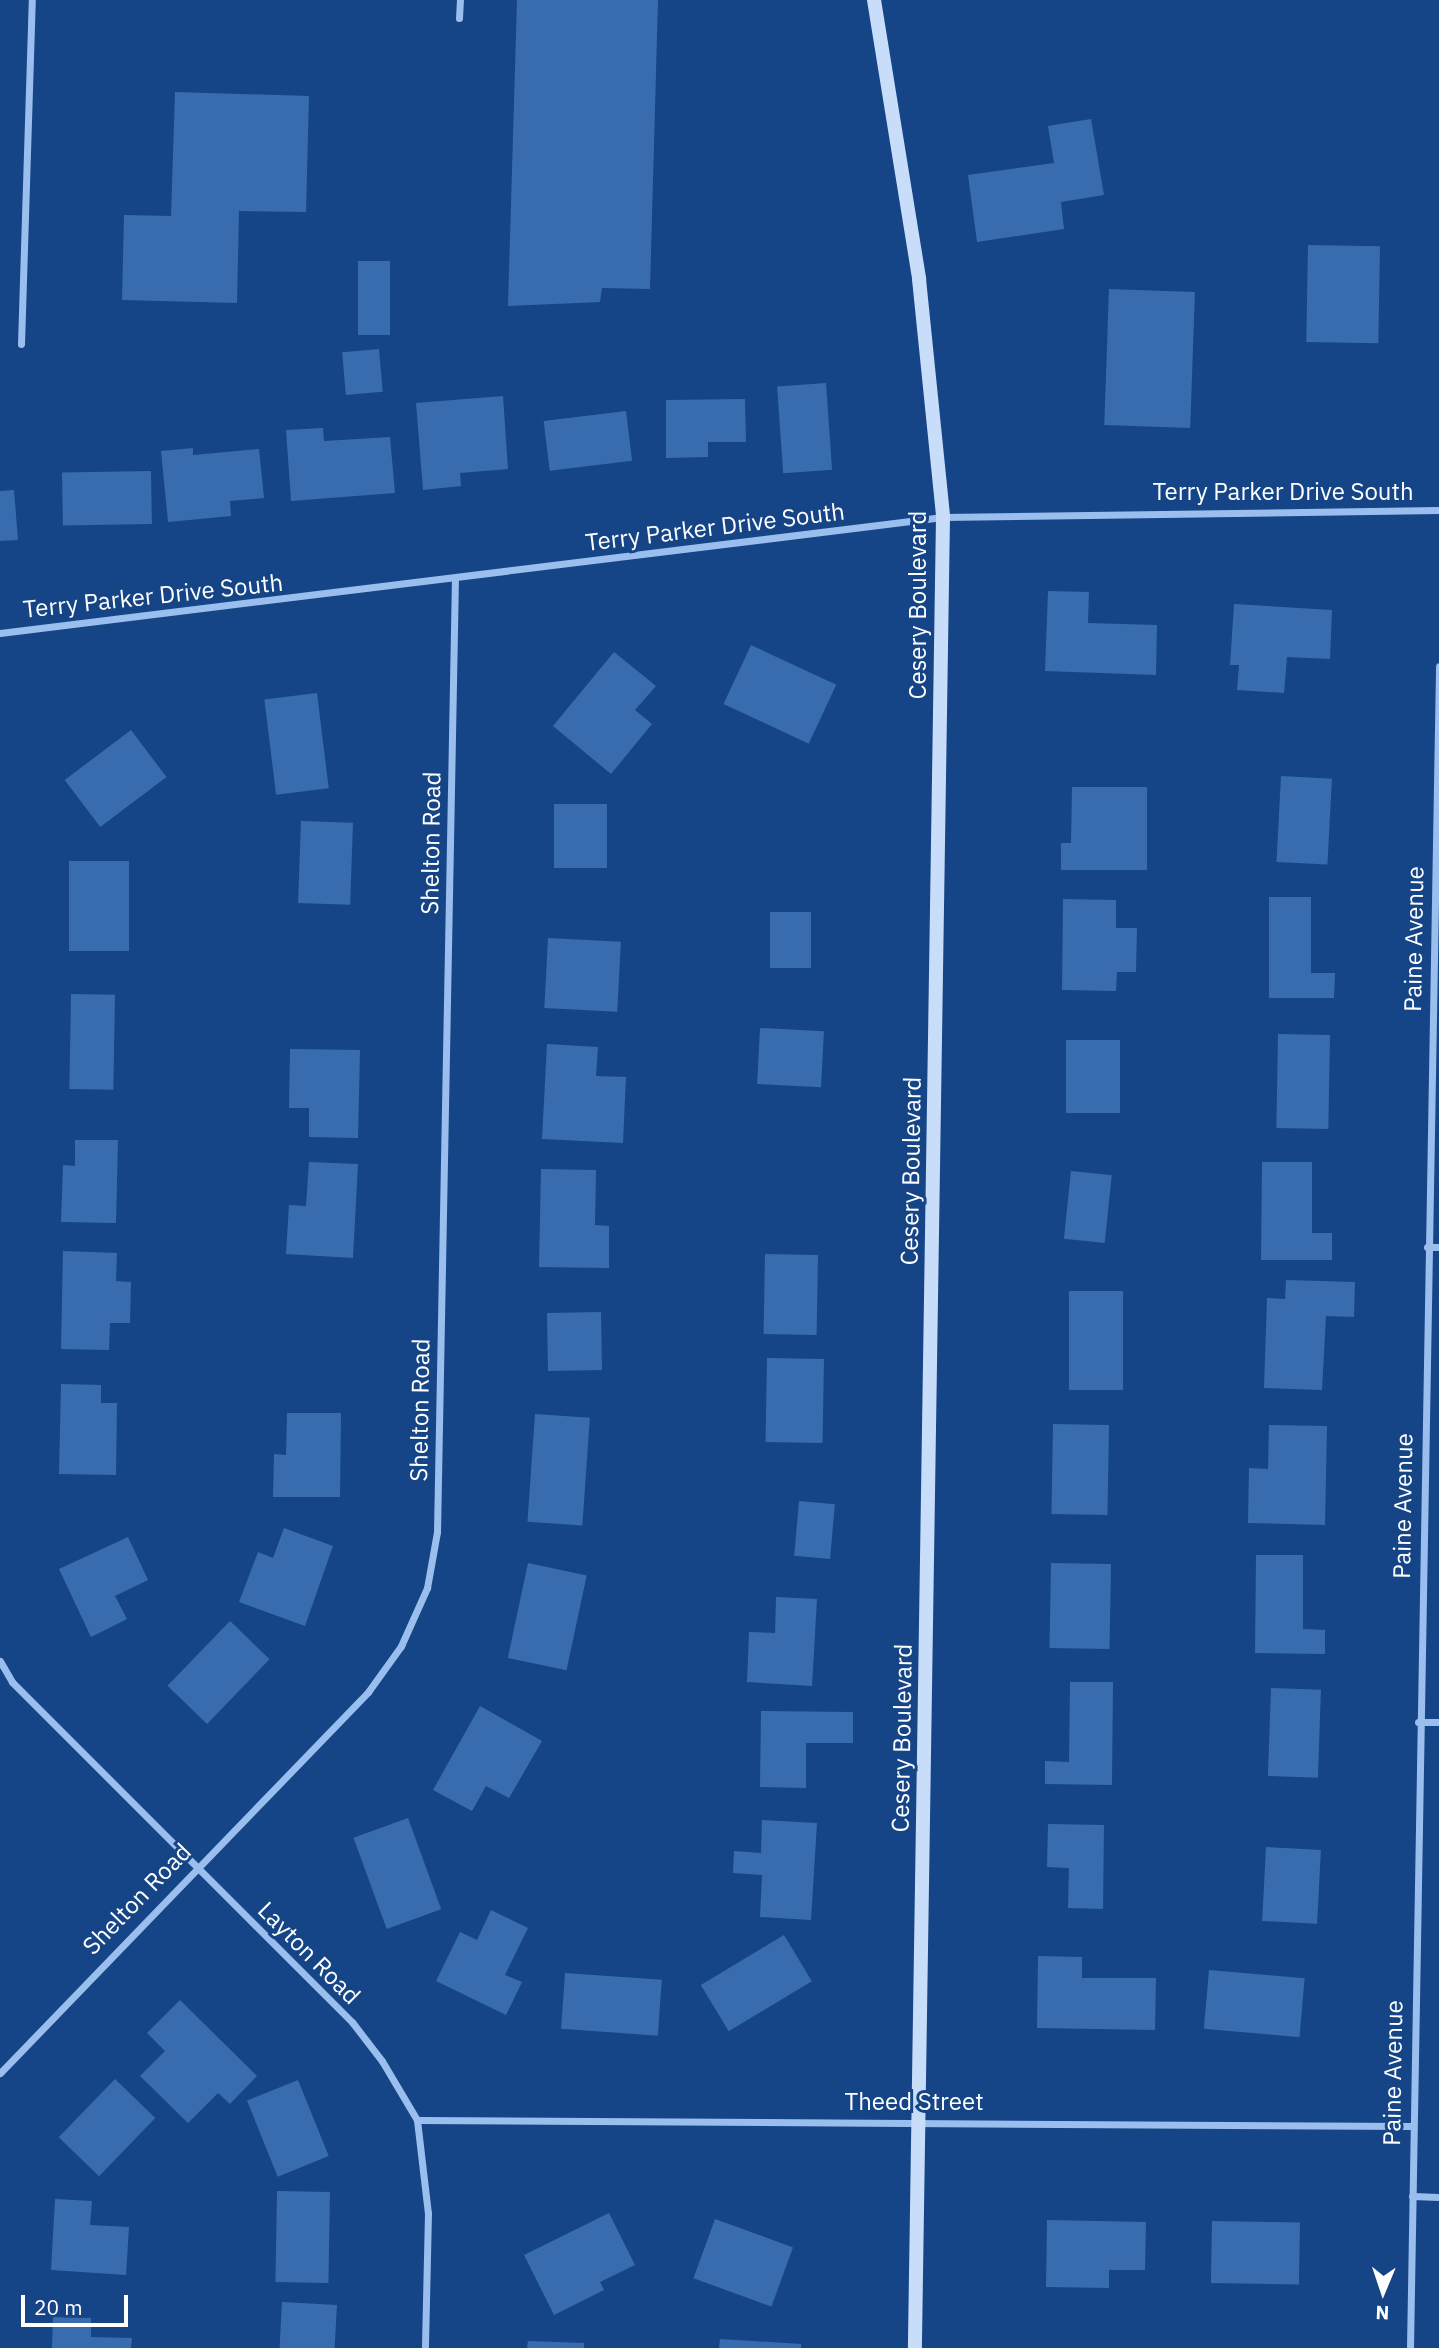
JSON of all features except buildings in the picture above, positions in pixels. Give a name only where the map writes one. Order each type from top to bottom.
[{"type":"main road","name":"Cesery Boulevard","points":[[874,0],[919,279],[943,517],[915,2348]]},
{"type":"street","points":[[21,344],[32,0]]},
{"type":"street","points":[[459,18],[460,0]]},
{"type":"street","name":"Terry Parker Drive South","points":[[0,632],[455,581],[943,517],[1439,510]]},
{"type":"street","name":"Shelton Road","points":[[0,2073],[194,1867],[368,1692],[401,1646],[427,1588],[437,1532],[455,581]]},
{"type":"street","name":"Paine Avenue","points":[[1410,2348],[1411,2126],[1439,666]]},
{"type":"street","points":[[1427,1247],[1439,1247]]},
{"type":"street","name":"Layton Road","points":[[0,1661],[12,1682],[194,1867],[352,2022],[418,2120],[428,2213],[425,2348]]},
{"type":"street","points":[[1418,1722],[1439,1722]]},
{"type":"street","name":"Theed Street","points":[[418,2120],[919,2120],[1411,2126]]},
{"type":"street","points":[[1412,2196],[1439,2197]]}]
